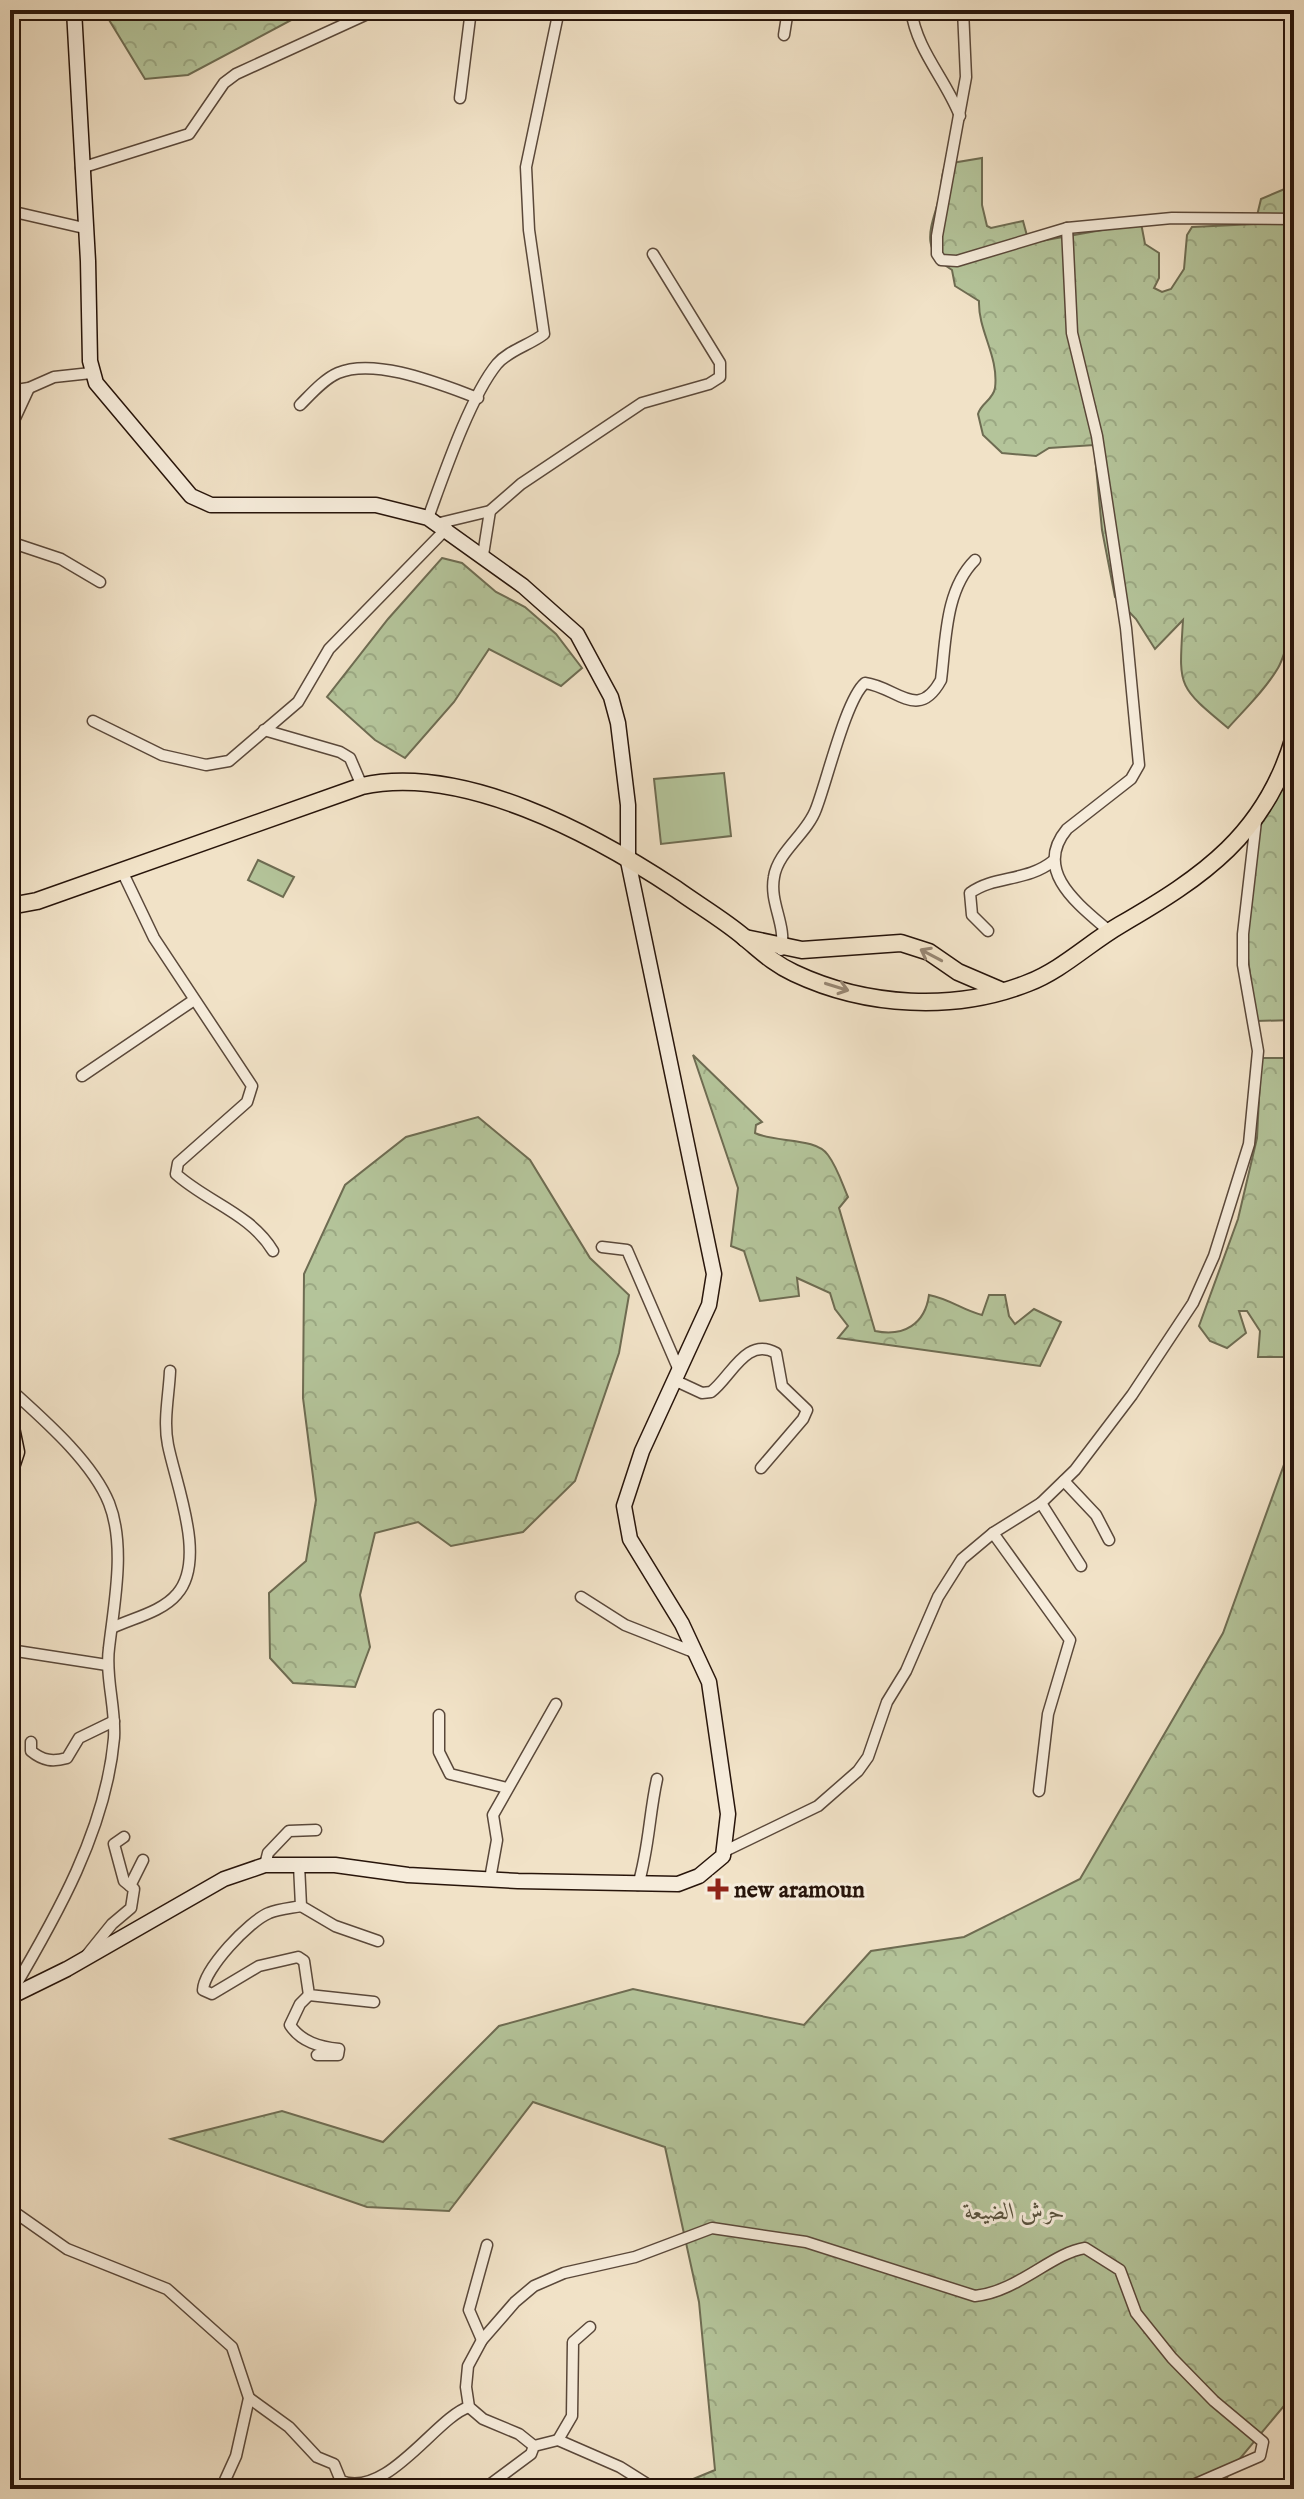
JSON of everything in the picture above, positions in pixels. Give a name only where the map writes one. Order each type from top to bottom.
[{"type":"main road","points":[[10,906],[37,901],[362,786],[404,780],[518,806],[628,861],[795,973],[858,994],[924,1002],[978,998],[1041,978],[1109,931],[1175,893],[1231,849],[1256,821],[1275,792],[1294,737]]},
{"type":"main road","points":[[745,938],[802,950],[901,943],[929,952],[958,972],[1000,990]]},
{"type":"main road","points":[[795,973],[802,950]]},
{"type":"main road","points":[[10,1423],[16,1452],[10,1470]]},
{"type":"street","points":[[74,10],[91,373],[152,450],[201,502],[240,506],[356,503],[394,508],[438,523],[483,555],[570,626],[601,673],[611,697],[625,770],[628,861],[714,1274],[709,1305],[642,1451],[624,1506],[630,1539],[696,1653],[709,1682],[720,1740],[728,1814],[725,1851]]},
{"type":"street","points":[[81,168],[189,134],[224,83],[236,74],[376,10]]},
{"type":"street","points":[[460,98],[471,10]]},
{"type":"street","points":[[93,721],[162,755],[206,765],[229,761],[298,702],[329,649],[438,523],[445,469],[496,365],[544,334],[529,230],[526,167],[559,10]]},
{"type":"street","points":[[784,35],[788,10]]},
{"type":"street","points":[[911,10],[916,38],[951,93],[961,118]]},
{"type":"street","points":[[963,10],[968,50],[961,118],[937,236],[941,260],[957,261],[1067,228],[1172,218],[1294,219]]},
{"type":"street","points":[[10,211],[84,228]]},
{"type":"street","points":[[988,931],[972,915],[970,893],[979,887],[1036,873],[1053,861],[1067,829],[1131,779],[1139,765],[1126,628],[1097,436],[1072,333],[1067,228]]},
{"type":"street","points":[[438,523],[490,511],[521,484],[632,408],[709,384],[720,377],[720,363],[653,254]]},
{"type":"street","points":[[300,405],[336,374],[352,369],[432,381],[478,398]]},
{"type":"street","points":[[10,391],[29,388],[54,377],[91,373]]},
{"type":"street","points":[[10,429],[29,388]]},
{"type":"street","points":[[483,555],[490,511]]},
{"type":"street","points":[[10,542],[61,559],[100,582]]},
{"type":"street","points":[[776,963],[783,946],[782,925],[772,895],[774,874],[814,814],[851,701],[865,683],[916,701],[927,699],[934,692],[941,680],[956,589],[962,573],[975,560]]},
{"type":"street","points":[[264,730],[340,752],[350,758],[362,786]]},
{"type":"street","points":[[10,1996],[83,1960],[224,1879],[265,1865],[490,1879],[678,1884],[699,1876],[725,1851],[818,1806],[858,1771],[868,1757],[879,1718],[906,1671],[938,1597],[962,1559],[993,1533],[1041,1503],[1064,1481],[1132,1395],[1193,1303],[1214,1256],[1243,1166],[1254,1109],[1258,1051],[1243,965],[1256,821]]},
{"type":"street","points":[[1053,861],[1061,885],[1109,931]]},
{"type":"street","points":[[121,869],[154,938],[249,1080],[253,1093],[247,1102],[178,1163],[176,1174],[195,1191],[246,1221],[273,1251]]},
{"type":"street","points":[[82,1076],[194,1000]]},
{"type":"street","points":[[602,1247],[627,1250],[634,1260],[676,1374],[702,1393],[711,1392],[751,1350],[762,1348],[776,1353],[782,1386],[807,1410],[761,1468]]},
{"type":"street","points":[[112,1628],[168,1604],[180,1592],[189,1570],[187,1521],[168,1444],[170,1371]]},
{"type":"street","points":[[10,1389],[75,1455],[110,1505],[116,1552],[107,1665],[114,1721],[112,1753],[78,1867],[10,1996]]},
{"type":"street","points":[[1064,1481],[1096,1515],[1109,1540]]},
{"type":"street","points":[[1041,1503],[1081,1566]]},
{"type":"street","points":[[993,1533],[1070,1640],[1048,1714],[1039,1791]]},
{"type":"street","points":[[581,1597],[625,1625],[696,1653]]},
{"type":"street","points":[[10,1650],[107,1665]]},
{"type":"street","points":[[490,1879],[497,1840],[493,1815],[556,1704]]},
{"type":"street","points":[[439,1715],[439,1752],[450,1774],[507,1788]]},
{"type":"street","points":[[31,1742],[31,1751],[55,1762],[67,1758],[79,1738],[114,1721]]},
{"type":"street","points":[[638,1885],[650,1839],[649,1811],[657,1779]]},
{"type":"street","points":[[265,1865],[268,1853],[289,1831],[316,1830]]},
{"type":"street","points":[[83,1960],[112,1924],[131,1908],[134,1889],[117,1864],[114,1844],[124,1837]]},
{"type":"street","points":[[130,1886],[143,1860]]},
{"type":"street","points":[[299,1865],[301,1906]]},
{"type":"street","points":[[309,1995],[304,1961],[298,1957],[259,1966],[212,1994],[203,1990],[207,1976],[248,1926],[270,1912],[301,1906],[335,1926],[378,1941]]},
{"type":"street","points":[[309,1995],[374,2002]]},
{"type":"street","points":[[309,1995],[300,2004],[290,2025],[297,2035],[312,2044],[339,2049],[338,2055],[317,2055]]},
{"type":"street","points":[[10,2209],[67,2249],[167,2289],[232,2347],[249,2398],[236,2456],[221,2489]]},
{"type":"street","points":[[534,2446],[519,2434],[483,2419],[469,2407],[466,2387],[468,2366],[495,2322],[534,2286],[564,2273],[635,2257],[712,2228],[806,2242],[975,2296],[1020,2281],[1085,2248],[1120,2270],[1136,2313],[1172,2358],[1214,2401],[1263,2442],[1260,2456],[1184,2489]]},
{"type":"street","points":[[482,2340],[469,2310],[487,2245]]},
{"type":"street","points":[[558,2440],[572,2416],[573,2342],[590,2327]]},
{"type":"street","points":[[249,2398],[289,2427],[317,2457],[334,2464],[341,2481],[355,2487],[363,2487],[404,2466],[451,2417],[469,2407]]},
{"type":"street","points":[[10,2435],[14,2458],[10,2486]]},
{"type":"street","points":[[534,2446],[558,2440],[620,2467],[655,2489]]},
{"type":"street","points":[[484,2489],[531,2454],[534,2446]]},
{"type":"green space","points":[[103,10],[310,10],[188,75],[145,79]]},
{"type":"green space","points":[[982,158],[982,205],[987,226],[991,228],[1023,221],[1029,243],[1141,223],[1145,244],[1159,253],[1159,278],[1154,288],[1162,292],[1171,289],[1184,269],[1187,235],[1192,227],[1255,224],[1261,199],[1294,185],[1294,633],[1273,676],[1228,728],[1198,702],[1184,683],[1181,659],[1183,620],[1155,649],[1136,619],[1115,597],[1102,530],[1094,445],[1049,448],[1036,456],[1002,453],[983,435],[978,414],[994,392],[995,376],[979,301],[955,286],[952,270],[934,252],[930,232],[946,164]]},
{"type":"green space","points":[[442,558],[462,563],[496,592],[525,607],[556,634],[582,668],[561,686],[489,649],[454,702],[405,758],[375,740],[327,697],[388,619]]},
{"type":"green space","points":[[1294,741],[1294,1020],[1256,1021],[1245,935],[1258,830],[1277,794]]},
{"type":"green space","points":[[724,773],[731,836],[661,844],[654,779]]},
{"type":"green space","points":[[258,860],[294,877],[283,897],[248,880]]},
{"type":"green space","points":[[693,1055],[762,1122],[756,1125],[755,1133],[814,1145],[828,1155],[848,1197],[839,1208],[875,1331],[895,1332],[911,1326],[923,1314],[929,1295],[982,1315],[989,1295],[1005,1295],[1009,1316],[1015,1324],[1034,1309],[1061,1322],[1040,1366],[838,1338],[848,1326],[835,1309],[830,1293],[797,1278],[799,1296],[760,1301],[744,1251],[731,1246],[738,1188]]},
{"type":"green space","points":[[1261,1058],[1294,1058],[1294,1357],[1258,1357],[1260,1331],[1247,1311],[1239,1311],[1246,1333],[1227,1348],[1210,1341],[1199,1326],[1238,1219],[1257,1138]]},
{"type":"green space","points":[[478,1117],[530,1160],[590,1258],[629,1295],[619,1353],[575,1481],[523,1532],[451,1546],[418,1522],[375,1533],[360,1595],[370,1647],[355,1687],[293,1683],[270,1658],[269,1593],[306,1561],[316,1500],[303,1398],[304,1274],[345,1185],[406,1137]]},
{"type":"green space","name":"حرش الضيعة","points":[[1294,1437],[1294,2394],[1227,2474],[1228,2489],[669,2489],[715,2470],[699,2302],[665,2147],[533,2102],[449,2211],[367,2207],[171,2139],[282,2111],[383,2142],[499,2026],[633,1989],[804,2025],[871,1951],[964,1937],[1080,1879],[1223,1633]]},
{"type":"place","name":"new aramoun","points":[[718,1889]]}]
